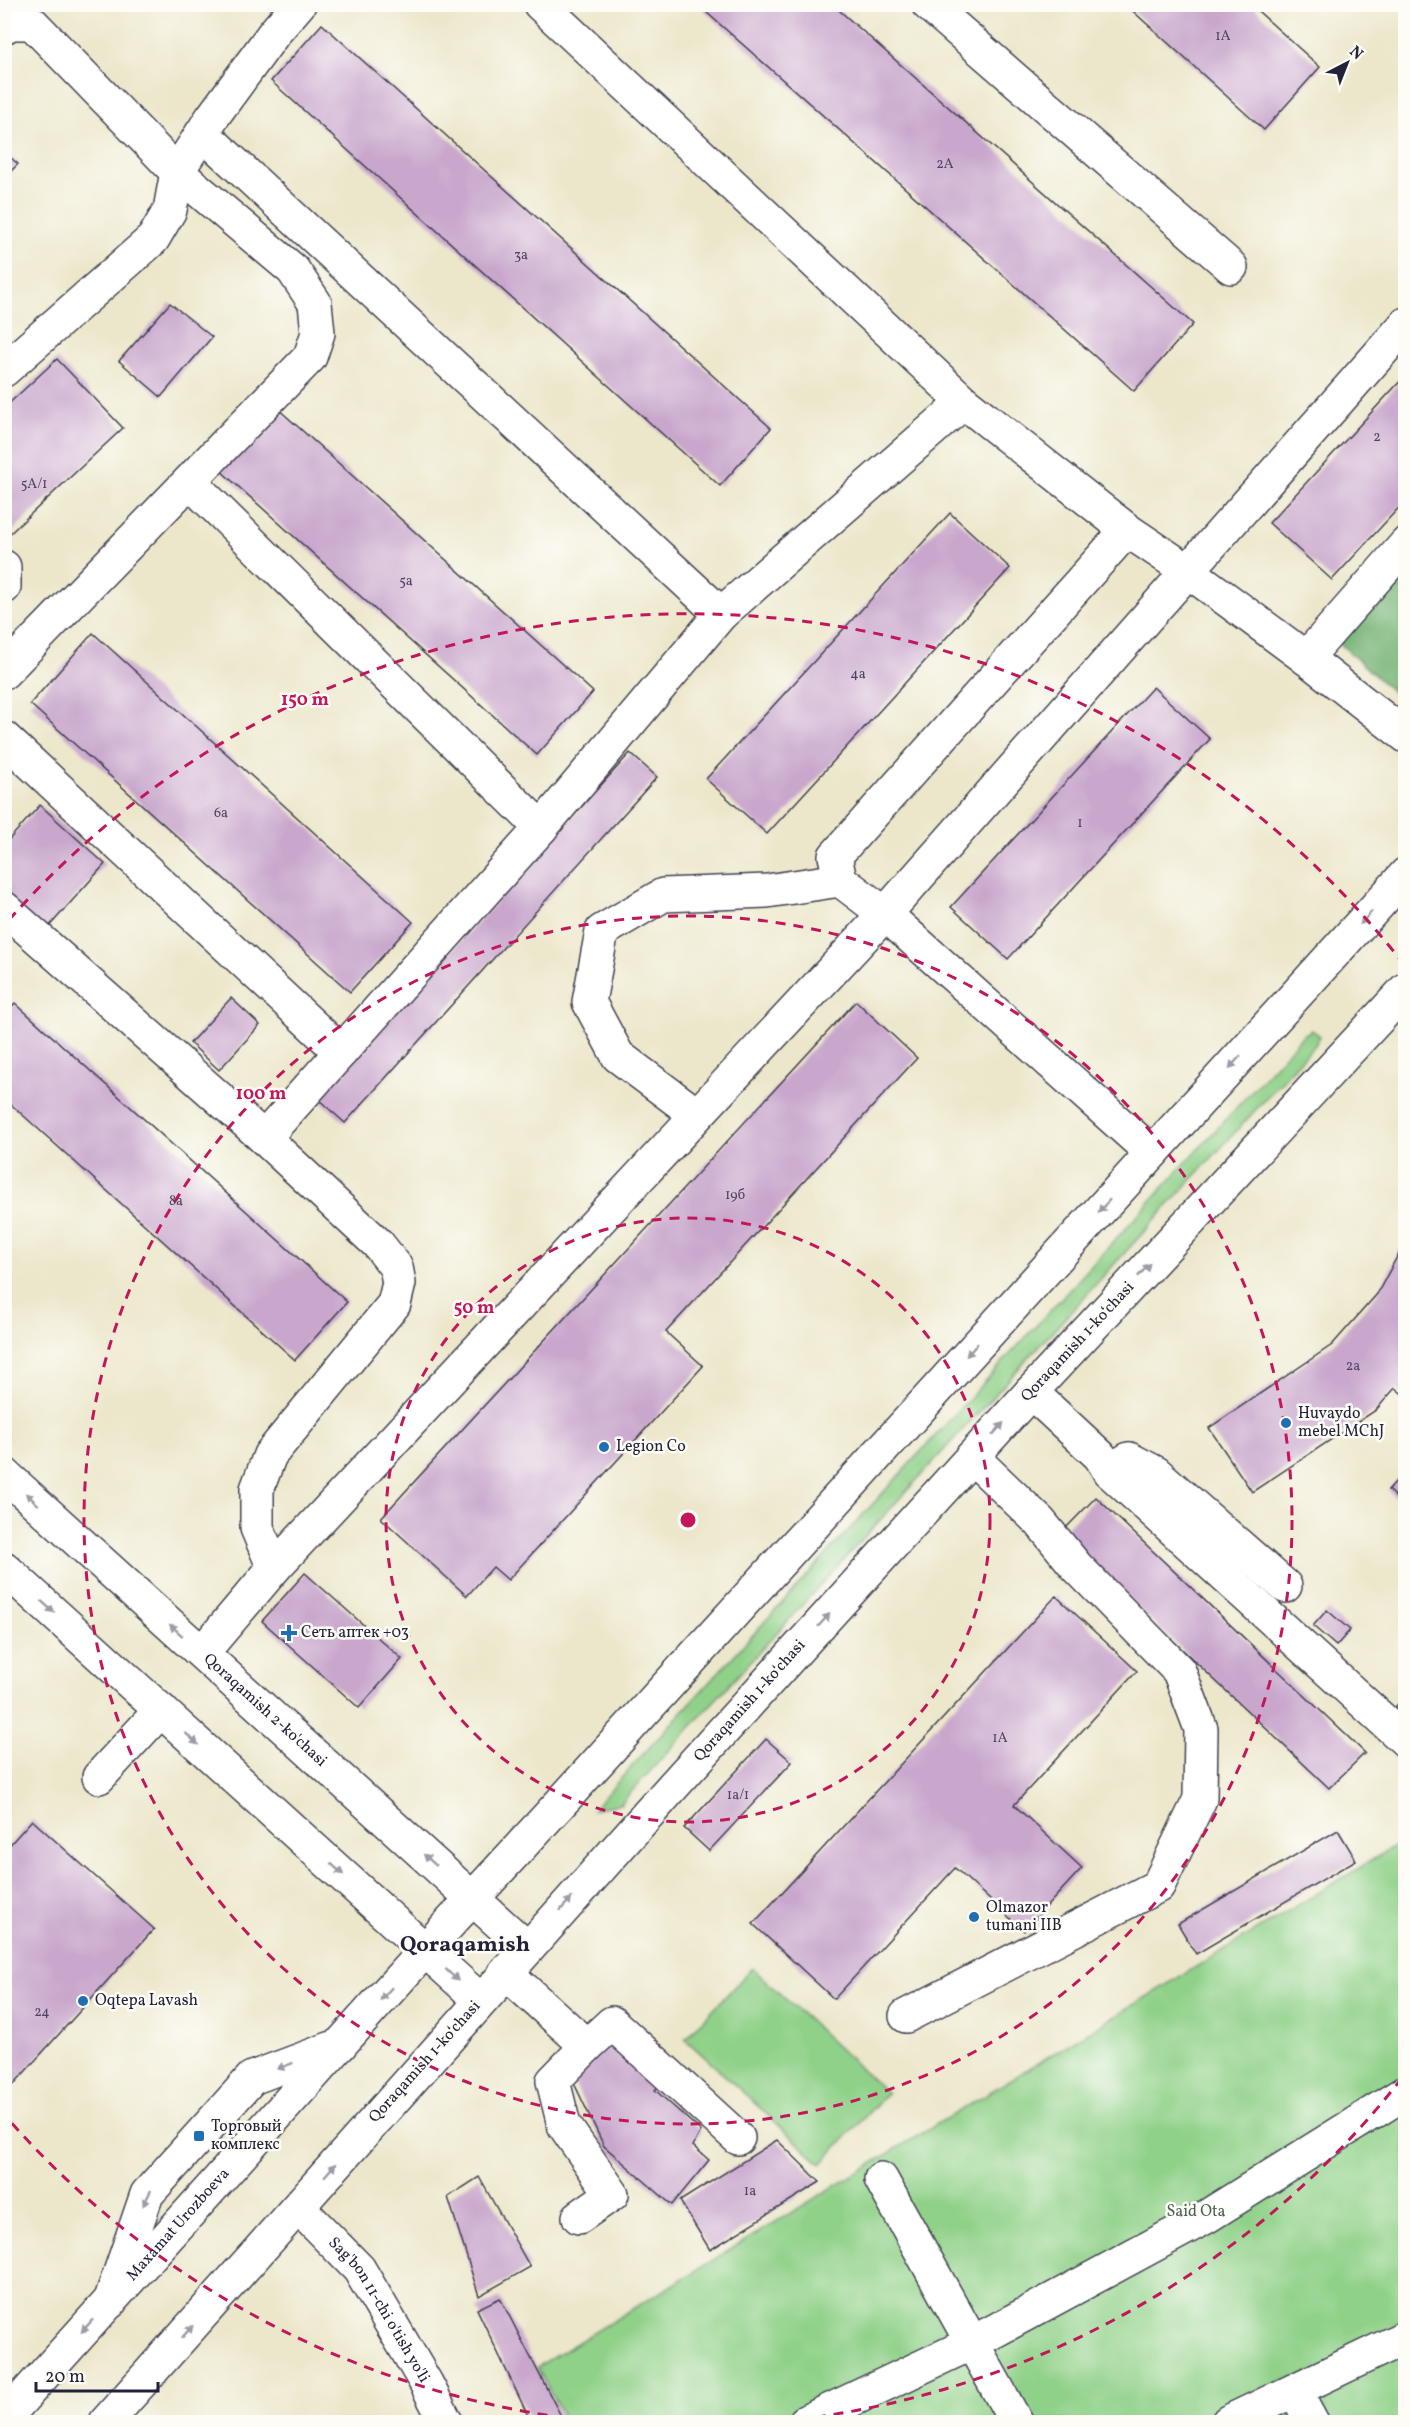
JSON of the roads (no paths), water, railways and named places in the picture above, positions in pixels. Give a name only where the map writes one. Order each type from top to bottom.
[{"type":"main road","points":[[4,370],[153,239],[170,210],[177,172],[202,133],[274,33],[299,4]]},
{"type":"main road","points":[[540,4],[964,402],[1127,530],[1188,571],[1306,658],[1406,736]]},
{"type":"main road","points":[[928,4],[1231,267]]},
{"type":"main road","points":[[4,672],[310,357],[318,333],[315,303],[293,270],[177,172],[32,23],[10,18]]},
{"type":"main road","points":[[202,133],[722,614]]},
{"type":"main road","points":[[202,1653],[274,1568],[885,914],[1406,324]]},
{"type":"main road","points":[[264,1138],[542,828],[722,614],[964,402]]},
{"type":"main road","points":[[190,482],[542,828]]},
{"type":"main road","points":[[1127,530],[835,856],[840,880],[885,914],[1152,1153]]},
{"type":"main road","points":[[1306,658],[1406,544]]},
{"type":"main road","points":[[4,567],[4,587]]},
{"type":"main road","points":[[9,753],[341,1052]]},
{"type":"main road","points":[[425,1950],[1406,874]]},
{"type":"main road","points":[[697,1115],[618,1056],[589,1002],[602,931],[663,895],[766,891],[840,880]]},
{"type":"main road","points":[[4,908],[264,1138],[378,1244],[396,1268],[399,1283],[394,1304],[270,1455],[257,1489],[257,1528],[274,1568]]},
{"type":"main road","name":"Qoraqamish 1-koʻchasi","points":[[106,2422],[505,1972],[972,1457],[1406,989]]},
{"type":"main road","points":[[1031,1392],[1100,1456],[1109,1471],[1406,1741]]},
{"type":"main road","points":[[906,2016],[1158,1886],[1200,1800],[1201,1729],[1179,1671],[1076,1566],[1040,1522],[972,1457]]},
{"type":"main road","points":[[1109,1471],[1129,1458],[1156,1473],[1285,1586]]},
{"type":"main road","name":"Qoraqamish 2-ko'chasi","points":[[4,1474],[527,1948]]},
{"type":"main road","points":[[4,1568],[480,2000]]},
{"type":"main road","points":[[99,1777],[161,1710]]},
{"type":"main road","name":"Maxamat Urozboeva","points":[[4,2419],[425,1950]]},
{"type":"main road","points":[[505,1972],[587,2046]]},
{"type":"main road","points":[[579,2217],[612,2194],[564,2125],[553,2081],[612,2023],[738,2138]]},
{"type":"main road","points":[[110,2302],[147,2194],[252,2078],[340,2045]]},
{"type":"main road","points":[[805,2422],[972,2343],[1206,2217],[1406,2092]]},
{"type":"main road","points":[[881,2179],[1016,2422]]},
{"type":"main road","name":"Sag'bon 11-chi o'tish yo'li","points":[[298,2206],[359,2269],[426,2383],[446,2422]]},
{"type":"main road","points":[[1228,2422],[1406,2337]]},
{"type":"main road","points":[[1295,2391],[1312,2422]]},
{"type":"place","name":"Huvaydo mebel MChJ","points":[[1286,1423]]},
{"type":"place","name":"Legion Co","points":[[604,1447]]},
{"type":"place","name":"Сеть аптек +03","points":[[289,1633]]},
{"type":"place","name":"Olmazor tumani IIB","points":[[974,1917]]},
{"type":"place","name":"Oqtepa Lavash","points":[[83,2001]]},
{"type":"place","name":"Торговый комплекс","points":[[199,2136]]},
{"type":"district","name":"Qoraqamish","points":[[465,1945]]},
{"type":"park label","name":"Said Ota","points":[[1196,2212]]}]
